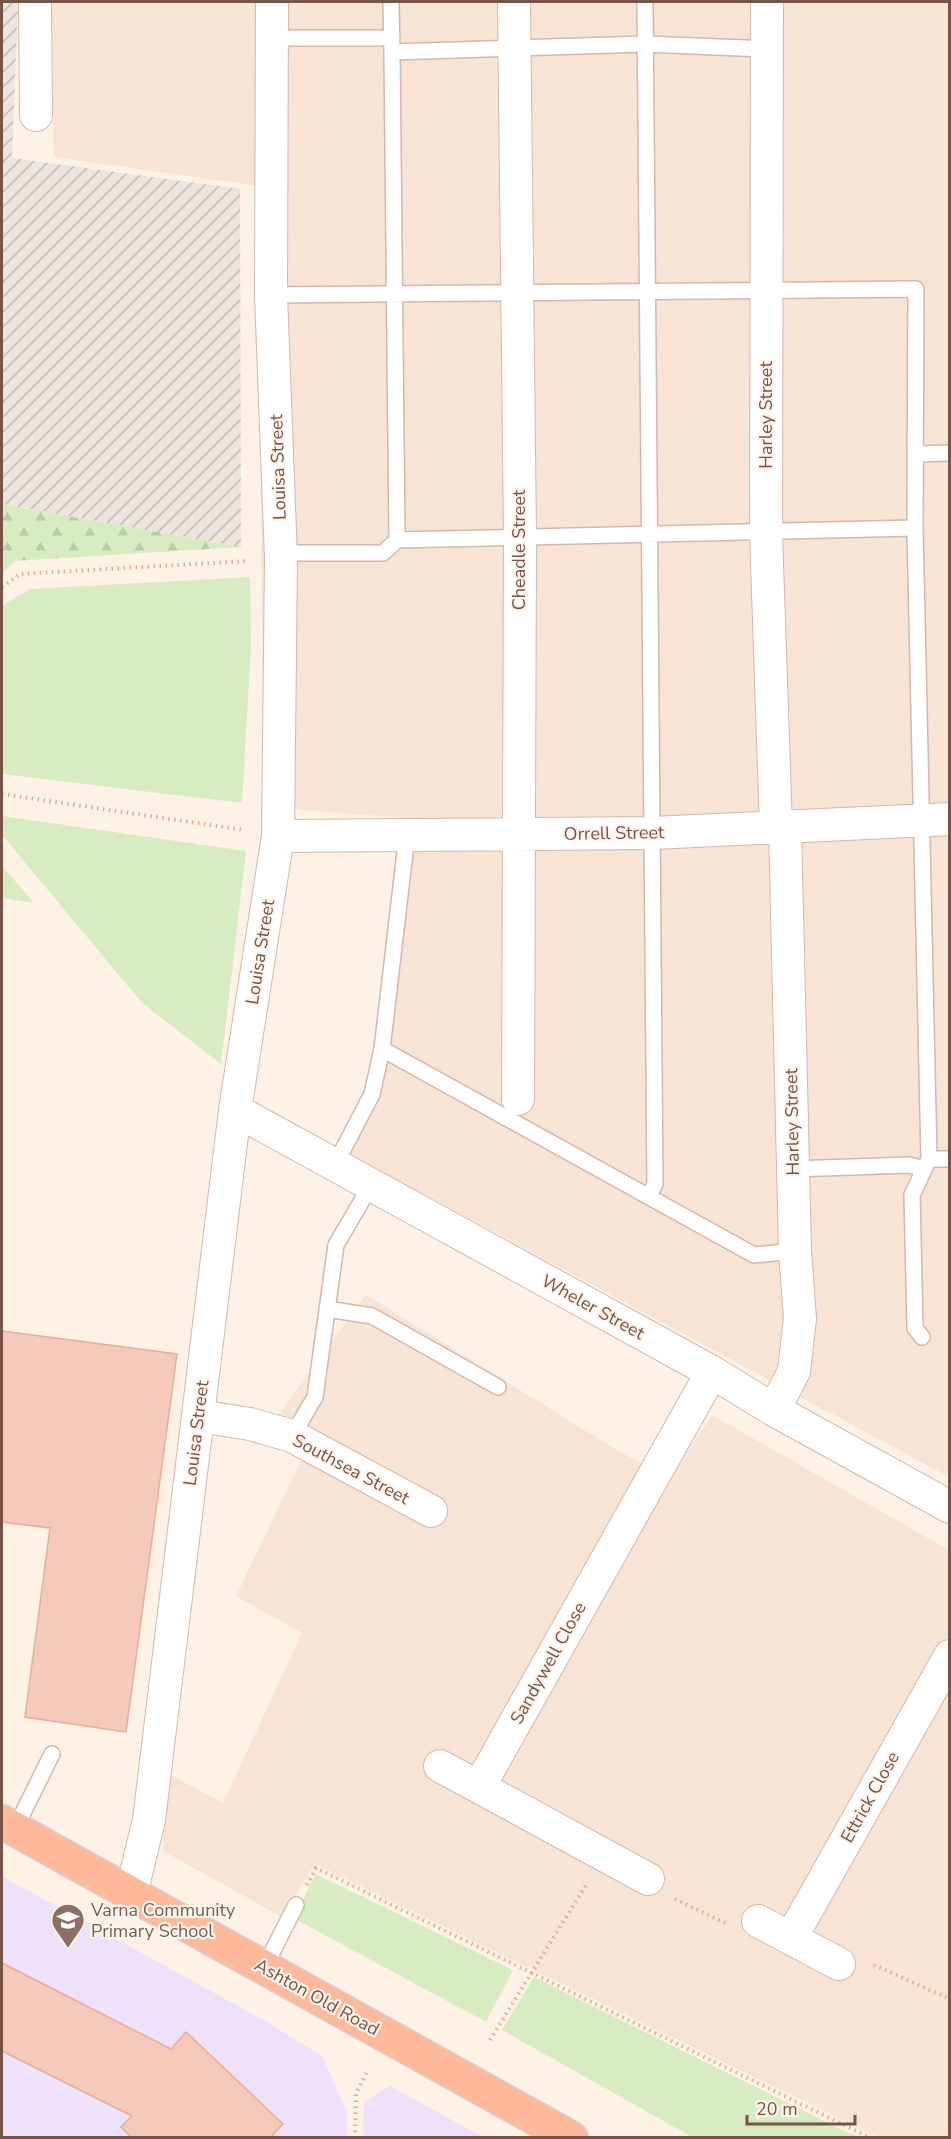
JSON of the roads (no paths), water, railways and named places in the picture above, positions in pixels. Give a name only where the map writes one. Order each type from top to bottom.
[{"type":"highway","name":"Ashton Old Road","points":[[8,1826],[571,2138]]},
{"type":"street","points":[[35,2],[36,115]]},
{"type":"street","name":"Louisa Street","points":[[131,1894],[149,1820],[235,1110],[278,836],[281,556],[271,295],[272,2]]},
{"type":"street","name":"Cheadle Street","points":[[513,1109],[520,538],[514,2]]},
{"type":"street","name":"Harley Street","points":[[767,2],[766,533],[781,828],[795,1251],[800,1318],[794,1371],[774,1410]]},
{"type":"street","name":"Orrell Street","points":[[278,836],[653,833],[936,819]]},
{"type":"street","name":"Wheler Street","points":[[235,1110],[712,1372],[774,1410],[950,1507]]},
{"type":"street","name":"Sandywell Close","points":[[479,1787],[712,1372]]},
{"type":"street","name":"Southsea Street","points":[[199,1416],[250,1424],[292,1436],[431,1511]]},
{"type":"street","name":"Ettrick Close","points":[[791,1938],[950,1656]]},
{"type":"street","points":[[440,1766],[648,1879]]},
{"type":"street","points":[[758,1922],[839,1964]]},
{"type":"lane","points":[[391,2],[397,540]]},
{"type":"lane","points":[[645,2],[655,1184],[650,1196]]},
{"type":"lane","points":[[271,38],[392,45],[514,47],[645,44],[767,49]]},
{"type":"lane","points":[[271,295],[394,292],[916,289],[915,528],[936,819],[926,1164],[912,1195],[915,1328],[922,1337]]},
{"type":"lane","points":[[916,454],[950,453]]},
{"type":"lane","points":[[281,556],[383,553],[397,540],[915,528]]},
{"type":"lane","points":[[335,1165],[372,1094],[382,1049],[407,835]]},
{"type":"lane","points":[[382,1049],[513,1109],[650,1196],[754,1255],[795,1251]]},
{"type":"lane","points":[[793,1169],[926,1164],[950,1159]]},
{"type":"lane","points":[[292,1436],[315,1397],[336,1245],[371,1185]]},
{"type":"lane","points":[[327,1309],[372,1316],[498,1387]]},
{"type":"lane","points":[[8,1826],[52,1754]]},
{"type":"lane","points":[[264,1968],[296,1905]]},
{"type":"place","name":"Varna Community Primary School","points":[[68,1949]]}]
